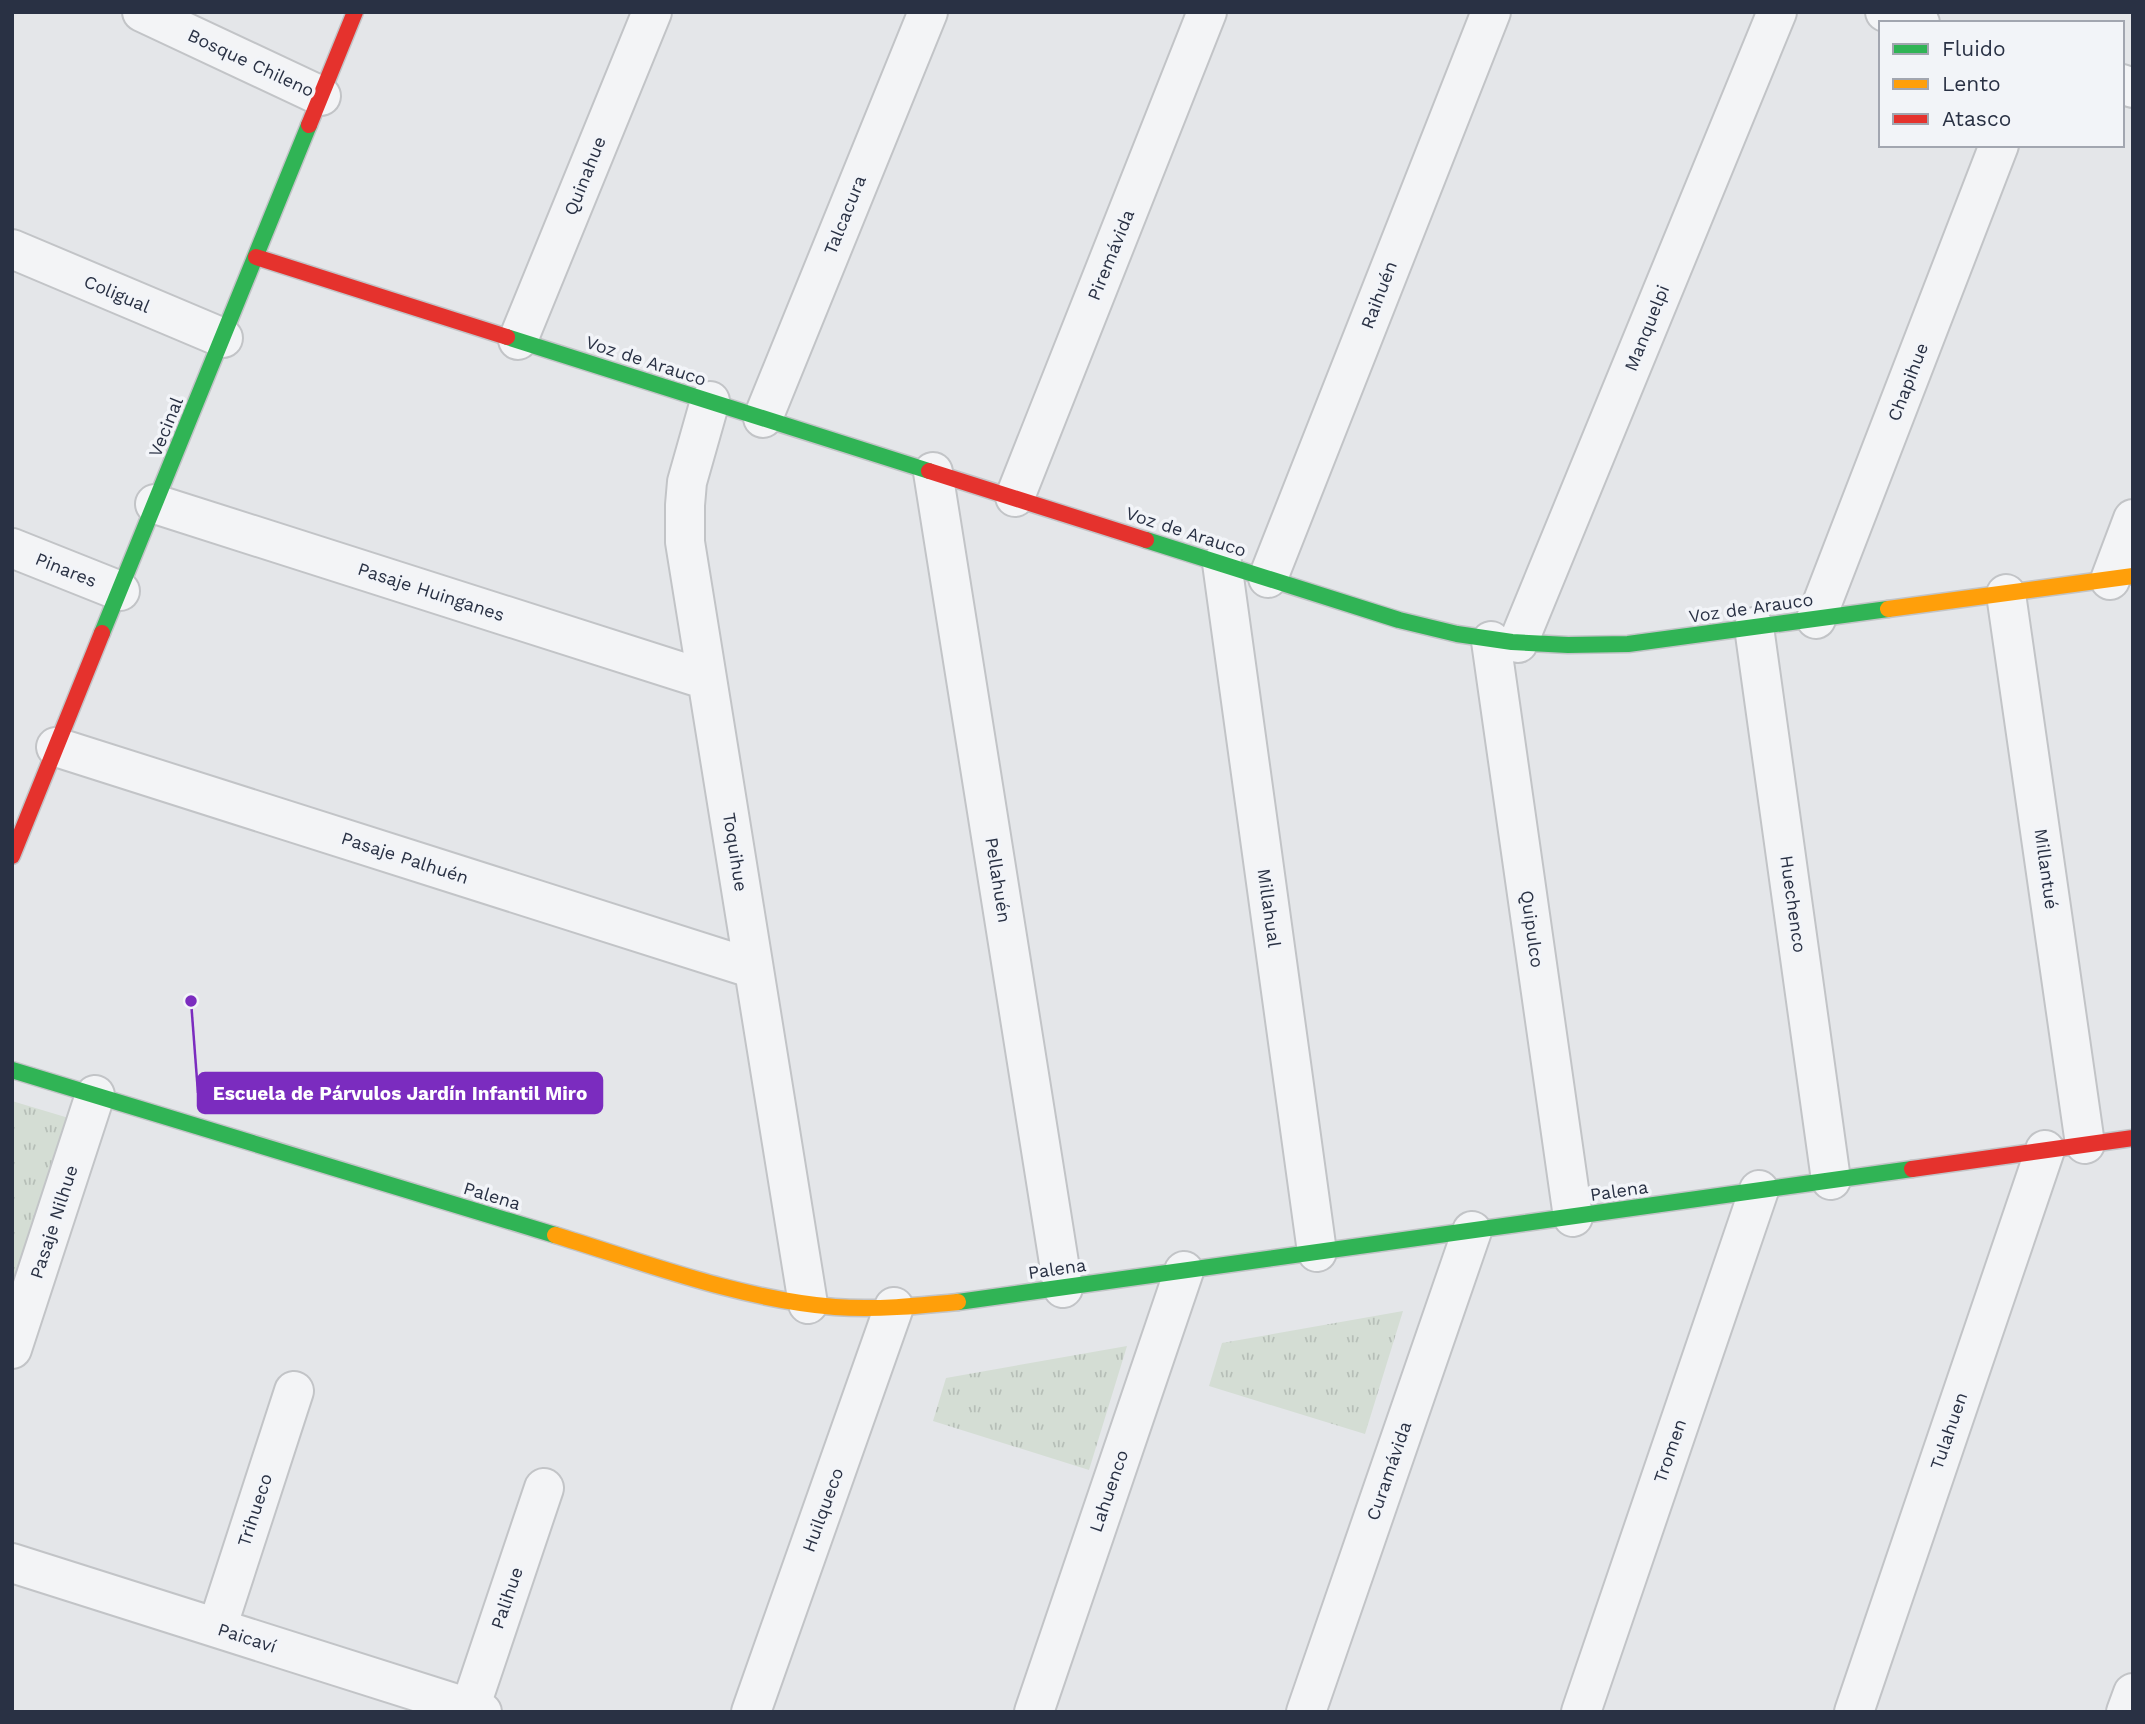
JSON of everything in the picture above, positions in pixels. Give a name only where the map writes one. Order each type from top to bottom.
[{"type":"street","name":"Bosque Chileno","points":[[142,12],[321,96]]},
{"type":"street","name":"Vecinal","points":[[14,849],[355,12]]},
{"type":"street","name":"Quinahue","points":[[517,340],[652,12]]},
{"type":"street","name":"Talcacura","points":[[763,418],[928,12]]},
{"type":"street","name":"Piremávida","points":[[1015,497],[1208,12]]},
{"type":"street","name":"Raihuén","points":[[1268,578],[1491,12]]},
{"type":"street","name":"Manquelpi","points":[[1504,642],[1777,12]]},
{"type":"street","points":[[1885,12],[1914,21]]},
{"type":"street","name":"Chapihue","points":[[1816,619],[1998,147]]},
{"type":"street","name":"Coligual","points":[[12,249],[223,338]]},
{"type":"street","name":"Voz de Arauco","points":[[256,257],[1447,633],[1504,642],[1558,646],[1628,644],[2121,578]]},
{"type":"street","name":"Toquihue","points":[[710,401],[687,482],[685,542],[808,1304]]},
{"type":"street","name":"Pellahuén","points":[[933,471],[1063,1288]]},
{"type":"street","name":"Pasaje Huinganes","points":[[155,504],[708,680]]},
{"type":"street","points":[[2121,578],[2133,519]]},
{"type":"street","name":"Pinares","points":[[12,548],[120,591]]},
{"type":"street","name":"Millahual","points":[[1222,563],[1317,1252]]},
{"type":"street","name":"Millantué","points":[[2006,594],[2085,1144]]},
{"type":"street","name":"Huechenco","points":[[1754,627],[1831,1180]]},
{"type":"street","name":"Quipulco","points":[[1504,642],[1573,1217]]},
{"type":"street","name":"Pasaje Palhuén","points":[[56,747],[754,969]]},
{"type":"street","name":"Palena","points":[[12,1070],[721,1286],[764,1297],[852,1308],[933,1305],[1063,1288],[2133,1138]]},
{"type":"street","name":"Pasaje Nilhue","points":[[12,1349],[95,1095]]},
{"type":"street","name":"Tulahuen","points":[[1854,1712],[2045,1150]]},
{"type":"street","name":"Tromen","points":[[1581,1712],[1759,1190]]},
{"type":"street","name":"Curamávida","points":[[1306,1712],[1472,1231]]},
{"type":"street","name":"Lahuenco","points":[[1034,1712],[1184,1271]]},
{"type":"street","name":"Huilqueco","points":[[751,1712],[894,1307]]},
{"type":"street","name":"Trihueco","points":[[217,1628],[294,1391]]},
{"type":"street","name":"Palihue","points":[[476,1710],[544,1488]]},
{"type":"street","name":"Paicaví","points":[[12,1563],[476,1710]]},
{"type":"street","points":[[2126,1712],[2133,1693]]},
{"type":"green space","points":[[12,1101],[72,1119],[12,1309]]},
{"type":"green space","points":[[1403,1311],[1365,1434],[1209,1386],[1222,1343]]},
{"type":"green space","points":[[1127,1346],[1089,1470],[933,1421],[946,1378]]},
{"type":"traffic: fast","points":[[102,633],[309,125]]},
{"type":"traffic: fast","points":[[507,337],[929,471]]},
{"type":"traffic: fast","points":[[1146,540],[1399,620],[1457,634],[1512,642],[1628,644],[1888,609]]},
{"type":"traffic: fast","points":[[12,1070],[555,1235]]},
{"type":"traffic: fast","points":[[958,1302],[1912,1169]]},
{"type":"traffic: slow","points":[[1888,609],[2133,576]]},
{"type":"traffic: slow","points":[[555,1235],[693,1279],[799,1303],[866,1308],[958,1302]]},
{"type":"traffic: jam","points":[[309,125],[355,12]]},
{"type":"traffic: jam","points":[[256,257],[507,337]]},
{"type":"traffic: jam","points":[[929,471],[1146,540]]},
{"type":"traffic: jam","points":[[12,856],[102,633]]},
{"type":"traffic: jam","points":[[1912,1169],[2133,1138]]},
{"type":"place","name":"Escuela de Párvulos Jardín Infantil Miro","points":[[191,1001]]}]
